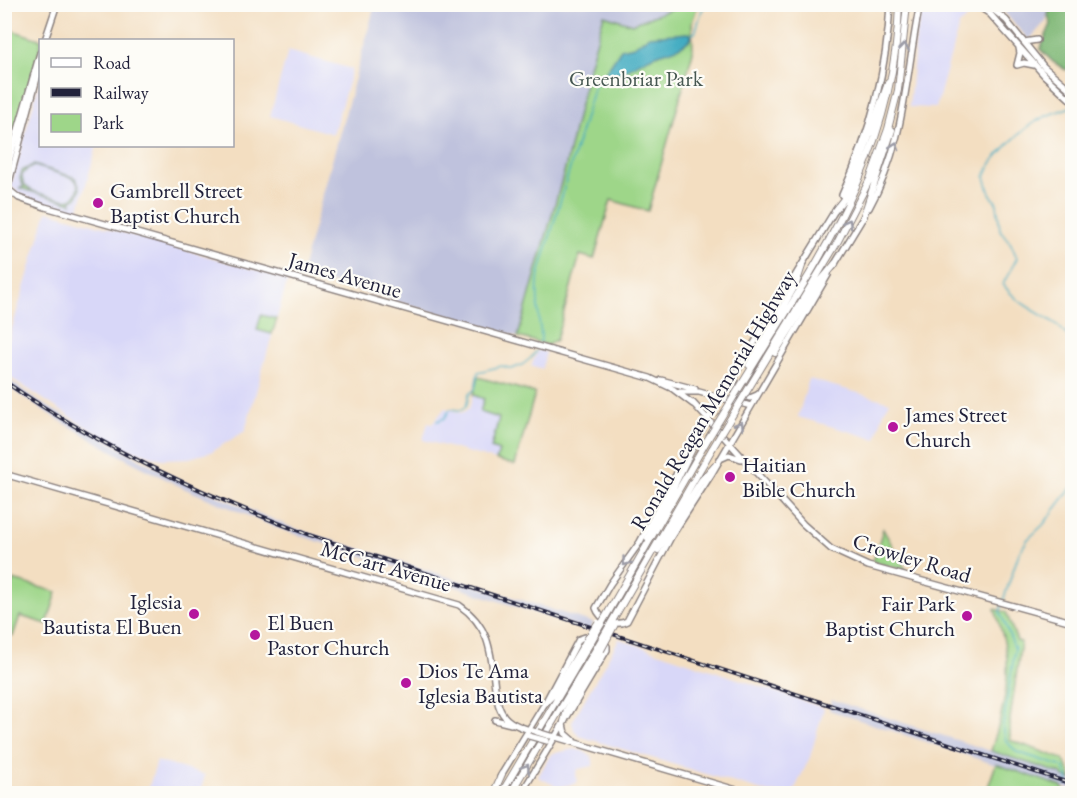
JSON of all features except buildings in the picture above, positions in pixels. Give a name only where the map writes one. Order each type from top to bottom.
[{"type":"highway","name":"Ronald Reagan Memorial Highway","points":[[501,794],[706,442],[822,253],[849,203],[876,140],[892,77],[899,4]]},
{"type":"highway","name":"Ronald Reagan Memorial Highway","points":[[510,794],[599,649],[712,449],[860,201],[881,150],[898,90],[907,4]]},
{"type":"highway","points":[[835,210],[843,200],[856,173],[884,90],[892,77]]},
{"type":"highway","points":[[863,218],[891,133],[897,108],[898,90]]},
{"type":"highway","points":[[764,364],[769,361],[819,283],[835,264]]},
{"type":"highway","points":[[743,382],[746,370],[789,296],[801,273],[802,266]]},
{"type":"highway","points":[[645,548],[648,536],[698,436]]},
{"type":"highway","points":[[648,561],[653,558],[704,476],[718,461]]},
{"type":"highway","points":[[545,703],[554,694],[588,643]]},
{"type":"highway","points":[[564,722],[567,710],[599,649]]},
{"type":"highway","points":[[492,794],[502,774]]},
{"type":"main road","points":[[46,39],[57,4]]},
{"type":"main road","points":[[890,4],[887,48],[877,101],[855,166],[835,210],[674,476],[640,542],[602,597],[596,608],[599,616],[617,624],[627,621],[666,547],[863,218],[882,181],[899,134],[920,4]]},
{"type":"main road","points":[[975,4],[990,14],[1056,88],[1072,101]]},
{"type":"main road","points":[[986,4],[1000,14],[1059,81],[1072,91]]},
{"type":"main road","points":[[1024,42],[1037,40]]},
{"type":"main road","points":[[1018,46],[1020,53],[1017,65],[1024,63],[1035,65]]},
{"type":"main road","points":[[4,201],[39,57]]},
{"type":"main road","points":[[31,92],[39,71]]},
{"type":"main road","points":[[4,179],[16,148]]},
{"type":"main road","name":"James Avenue","points":[[6,187],[20,198],[45,207],[657,381],[679,393],[699,392]]},
{"type":"main road","points":[[738,372],[733,391],[748,398],[758,395]]},
{"type":"main road","name":"James Avenue","points":[[657,381],[663,380],[751,406]]},
{"type":"main road","points":[[679,393],[682,388],[689,387]]},
{"type":"main road","name":"Crowley Road","points":[[679,393],[695,406],[809,531],[831,549],[868,566],[1072,622]]},
{"type":"main road","points":[[695,406],[702,422],[698,436]]},
{"type":"main road","points":[[698,436],[704,432],[710,434],[721,447],[718,461]]},
{"type":"main road","points":[[718,461],[729,455],[744,460]]},
{"type":"main road","name":"McCart Avenue","points":[[4,474],[459,605],[477,620],[485,633],[500,708],[507,719],[516,725]]},
{"type":"main road","points":[[502,774],[528,735],[579,639],[585,637],[604,642],[607,650],[564,722],[551,738],[521,794]]},
{"type":"main road","points":[[495,720],[516,725],[528,735]]},
{"type":"main road","points":[[564,722],[565,733],[576,743]]},
{"type":"main road","points":[[516,725],[528,735],[576,743],[750,794]]},
{"type":"shaded area","points":[[968,4],[976,10],[959,25],[936,108],[909,107],[916,37],[923,5]]},
{"type":"shaded area","points":[[375,5],[682,5],[632,24],[604,16],[587,74],[566,165],[518,337],[301,274]]},
{"type":"shaded area","points":[[992,5],[1049,5],[1046,21],[1029,40],[1003,11]]},
{"type":"shaded area","points":[[288,51],[352,69],[333,134],[270,116]]},
{"type":"shaded area","points":[[39,84],[39,147],[97,147],[78,212],[35,200],[18,193],[11,186]]},
{"type":"shaded area","points":[[47,211],[288,279],[245,431],[211,452],[189,458],[162,459],[122,447],[78,422],[5,374],[4,355]]},
{"type":"shaded area","points":[[538,350],[546,352],[542,369],[531,366]]},
{"type":"shaded area","points":[[5,377],[38,401],[180,480],[291,527],[594,623],[590,631],[277,528],[183,488],[128,460],[20,395],[5,384]]},
{"type":"shaded area","points":[[809,379],[890,402],[884,411],[876,439],[798,417]]},
{"type":"shaded area","points":[[473,395],[484,398],[499,418],[491,448],[499,450],[496,460],[423,440],[428,423],[432,424],[445,408],[461,413],[469,409]]},
{"type":"shaded area","points":[[619,639],[824,708],[810,757],[793,793],[769,793],[579,736],[572,722]]},
{"type":"shaded area","points":[[832,700],[1062,774],[1072,780],[1072,790],[829,710]]},
{"type":"shaded area","points":[[574,749],[583,751],[592,757],[593,761],[593,766],[578,769],[577,783],[558,787],[538,777],[551,754]]},
{"type":"shaded area","points":[[157,761],[205,775],[200,793],[147,793]]},
{"type":"green space","name":"Greenbriar Park","points":[[682,5],[698,5],[692,22],[693,52],[648,211],[611,200],[594,259],[580,255],[556,340],[548,345],[518,337],[566,165],[587,74],[604,15],[632,24]]},
{"type":"green space","points":[[1050,5],[1072,5],[1072,65],[1066,70],[1053,62],[1040,49],[1051,24],[1048,16]]},
{"type":"green space","points":[[5,28],[39,39],[39,51],[5,174]]},
{"type":"green space","points":[[33,165],[76,178],[78,184],[74,178],[35,166],[28,168],[22,175],[26,186],[31,190],[65,200],[77,194],[79,186],[77,197],[71,201],[72,203],[19,188],[24,187],[20,179],[22,171]]},
{"type":"green space","points":[[261,315],[277,319],[272,334],[257,330]]},
{"type":"green space","points":[[478,377],[535,393],[515,465],[496,460],[499,451],[491,448],[499,418],[480,412],[484,399],[473,395]]},
{"type":"green space","points":[[883,529],[906,570],[873,562]]},
{"type":"green space","points":[[13,580],[57,592],[47,624],[20,616],[13,636],[4,633],[5,606]]},
{"type":"green space","points":[[995,609],[1006,612],[1017,641],[1021,642],[1010,719],[1010,740],[1063,759],[1072,780],[1062,774],[991,751],[998,729],[1007,682],[1005,646]]},
{"type":"green space","points":[[996,764],[1063,787],[1064,793],[986,793]]},
{"type":"water","points":[[691,34],[691,38],[678,47],[623,71],[605,73],[621,49],[634,46],[649,36]]},
{"type":"waterway","points":[[692,34],[695,33],[702,10],[707,4]]},
{"type":"waterway","points":[[540,343],[539,274],[594,86],[606,73]]},
{"type":"waterway","points":[[1072,104],[1071,107],[1036,121],[1019,135],[994,160],[985,177],[990,193],[997,204],[1000,230],[1011,244],[1017,258],[1003,284],[1021,302],[1056,324],[1072,341]]},
{"type":"waterway","points":[[437,421],[445,418],[450,409],[461,410],[466,407],[469,394],[475,389],[478,372],[502,366],[512,369],[522,365],[536,351]]},
{"type":"waterway","points":[[1003,601],[1019,553],[1072,487]]},
{"type":"waterway","points":[[1002,605],[1000,612],[1015,649],[1003,726],[1006,741],[1017,752],[1063,767],[1067,775],[1067,785]]},
{"type":"railway","points":[[4,381],[114,448],[191,486],[309,535],[1072,784]]},
{"type":"place","name":"Gambrell Street Baptist Church","points":[[98,203]]},
{"type":"place","name":"James Street Church","points":[[893,427]]},
{"type":"place","name":"Haitian Bible Church","points":[[730,477]]},
{"type":"place","name":"Iglesia Bautista El Buen","points":[[194,614]]},
{"type":"place","name":"Fair Park Baptist Church","points":[[967,616]]},
{"type":"place","name":"El Buen Pastor Church","points":[[255,635]]},
{"type":"place","name":"Dios Te Ama Iglesia Bautista","points":[[406,683]]}]
